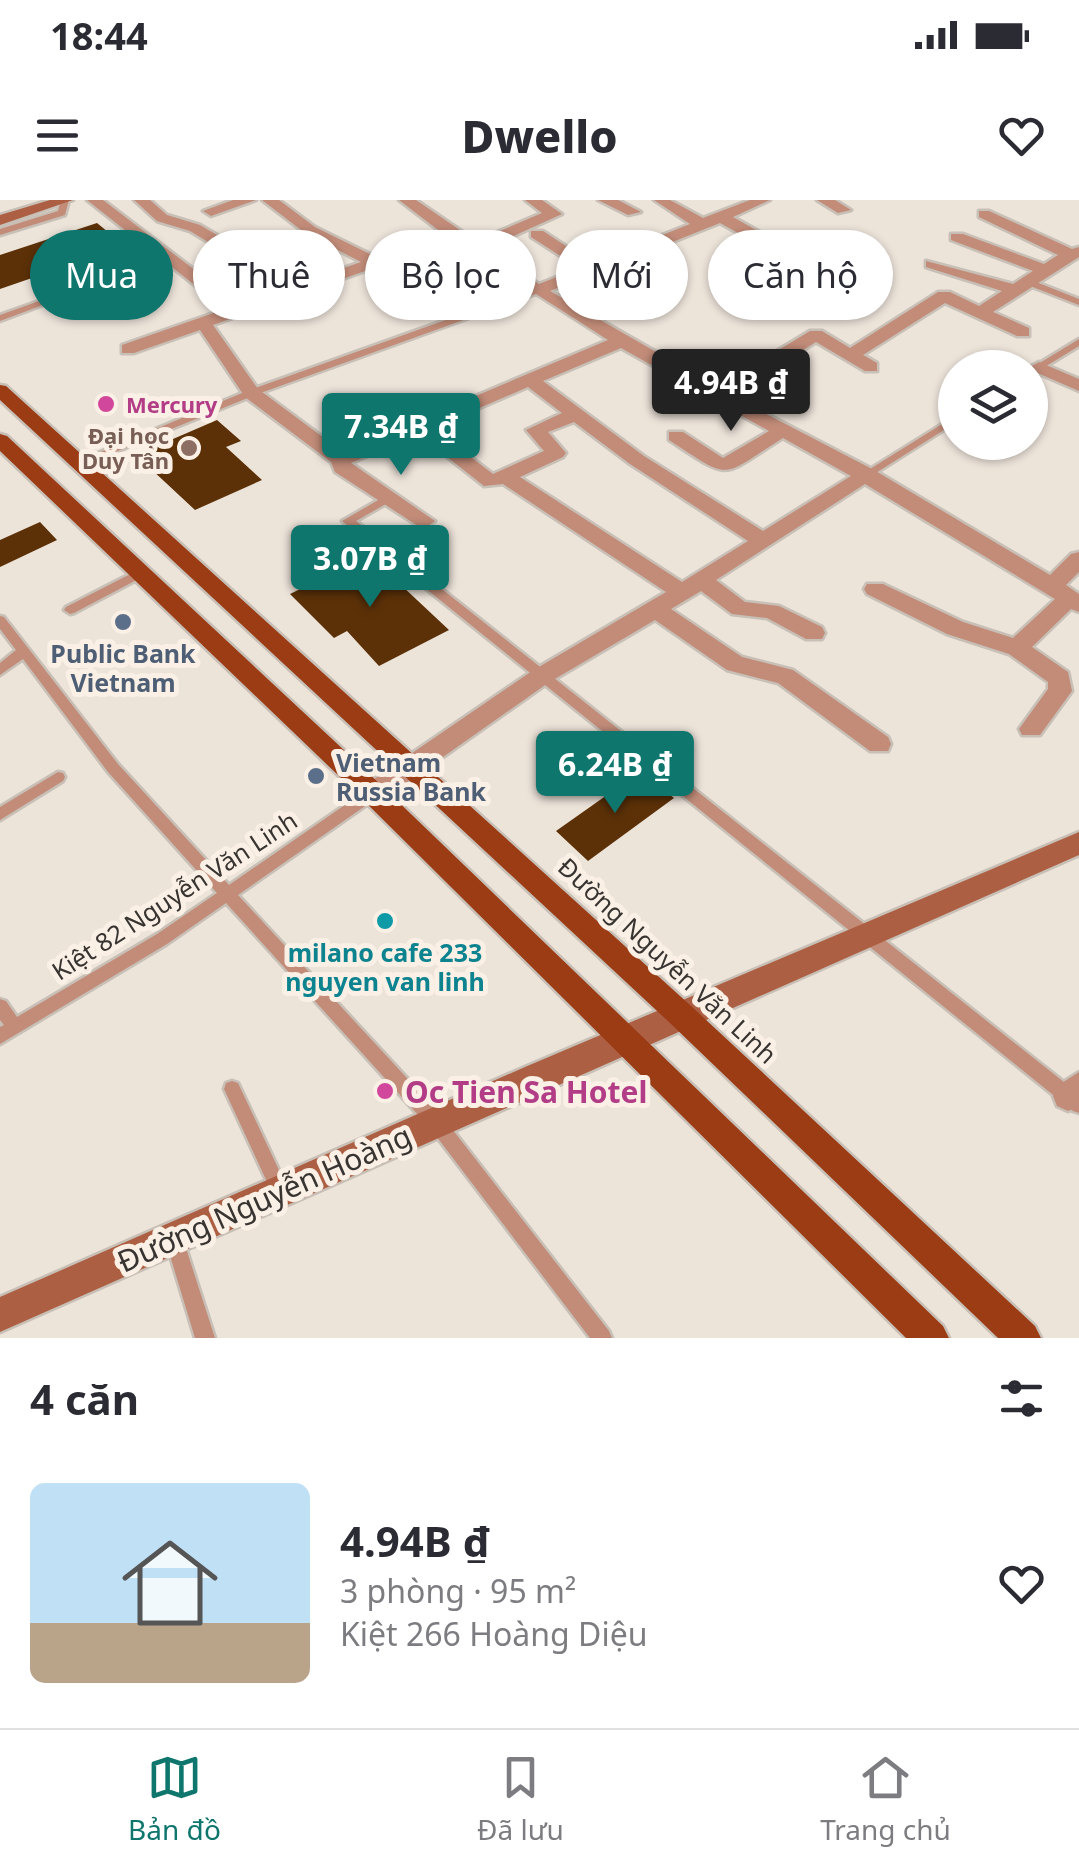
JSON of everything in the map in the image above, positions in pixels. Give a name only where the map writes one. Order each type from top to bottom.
[{"type":"main road","name":"Đường Nguyễn Văn Linh","points":[[0,390],[680,1014],[1024,1338]]},
{"type":"main road","points":[[0,440],[373,794],[931,1338]]},
{"type":"main road","points":[[28,468],[72,457]]},
{"type":"street","points":[[0,220],[66,200]]},
{"type":"street","points":[[94,200],[193,276]]},
{"type":"street","points":[[141,200],[162,218],[197,230]]},
{"type":"street","points":[[211,211],[249,200]]},
{"type":"street","points":[[269,200],[310,230],[365,258]]},
{"type":"street","points":[[406,200],[445,230]]},
{"type":"street","points":[[605,200],[633,212]]},
{"type":"street","points":[[687,230],[763,200]]},
{"type":"street","points":[[824,200],[843,210]]},
{"type":"street","points":[[516,230],[554,214],[537,201]]},
{"type":"street","points":[[662,201],[702,224]]},
{"type":"street","points":[[984,214],[1079,272]]},
{"type":"street","points":[[721,217],[744,230]]},
{"type":"street","points":[[538,234],[556,246]]},
{"type":"street","points":[[957,237],[1063,260]]},
{"type":"street","points":[[980,313],[1063,260]]},
{"type":"street","points":[[932,264],[1022,286]]},
{"type":"street","points":[[538,290],[556,283]]},
{"type":"street","points":[[538,290],[868,474],[1067,596]]},
{"type":"street","points":[[850,355],[944,296],[1023,332]]},
{"type":"street","points":[[128,348],[209,320]]},
{"type":"street","points":[[203,322],[250,393],[342,460]]},
{"type":"street","points":[[720,393],[816,336],[871,367]]},
{"type":"street","points":[[342,460],[624,340]]},
{"type":"street","points":[[1048,375],[1079,386]]},
{"type":"street","points":[[530,380],[574,415],[763,541]]},
{"type":"street","points":[[420,426],[491,482],[556,453],[536,430],[574,415]]},
{"type":"street","points":[[676,436],[723,467],[786,429]]},
{"type":"street","points":[[342,460],[342,468],[425,521]]},
{"type":"street","points":[[373,794],[540,677],[655,610],[868,474]]},
{"type":"street","points":[[505,476],[692,586],[740,609],[770,611],[814,632]]},
{"type":"street","points":[[1017,648],[1067,596],[1079,559]]},
{"type":"street","points":[[875,589],[954,628],[1017,648],[1060,678],[1060,692],[1030,729]]},
{"type":"street","points":[[655,610],[736,664],[785,676],[879,744]]},
{"type":"street","name":"Đường Nguyễn Hoàng","points":[[0,1315],[680,1014],[1079,844]]},
{"type":"lane","points":[[0,232],[62,212],[66,200]]},
{"type":"lane","points":[[1022,286],[1079,302]]},
{"type":"lane","points":[[72,457],[538,290]]},
{"type":"lane","points":[[0,318],[30,307]]},
{"type":"lane","points":[[1048,362],[1079,342]]},
{"type":"lane","points":[[868,474],[938,431]]},
{"type":"lane","points":[[386,499],[348,521],[540,677],[1075,1096]]},
{"type":"lane","points":[[70,610],[140,573]]},
{"type":"lane","points":[[0,620],[113,768],[436,1122],[602,1338]]},
{"type":"lane","points":[[0,670],[25,650]]},
{"type":"lane","points":[[0,814],[58,777]]},
{"type":"lane","name":"Kiệt 82 Nguyễn Văn Linh","points":[[7,1031],[162,939],[373,794]]},
{"type":"lane","points":[[0,1006],[7,1031]]},
{"type":"lane","points":[[232,1089],[280,1191]]},
{"type":"lane","points":[[174,1238],[205,1338]]},
{"type":"building","points":[[97,223],[106,230],[76,230]]},
{"type":"building","points":[[30,245],[30,279],[0,289],[0,255]]},
{"type":"building","points":[[217,420],[241,441],[226,447],[262,480],[195,510],[136,455]]},
{"type":"building","points":[[40,522],[57,540],[0,567],[0,540]]},
{"type":"building","points":[[369,555],[449,630],[379,666],[347,631],[334,638],[290,594]]},
{"type":"building","points":[[641,771],[674,798],[588,861],[556,831]]},
{"type":"place","name":"Mercury","points":[[106,404]]},
{"type":"place","name":"Đại học Duy Tân","points":[[189,448]]},
{"type":"place","name":"Public Bank Vietnam","points":[[123,622]]},
{"type":"place","name":"Vietnam Russia Bank","points":[[316,776]]},
{"type":"place","name":"milano cafe 233 nguyen van linh","points":[[385,921]]},
{"type":"place","name":"Oc Tien Sa Hotel","points":[[385,1091]]}]
